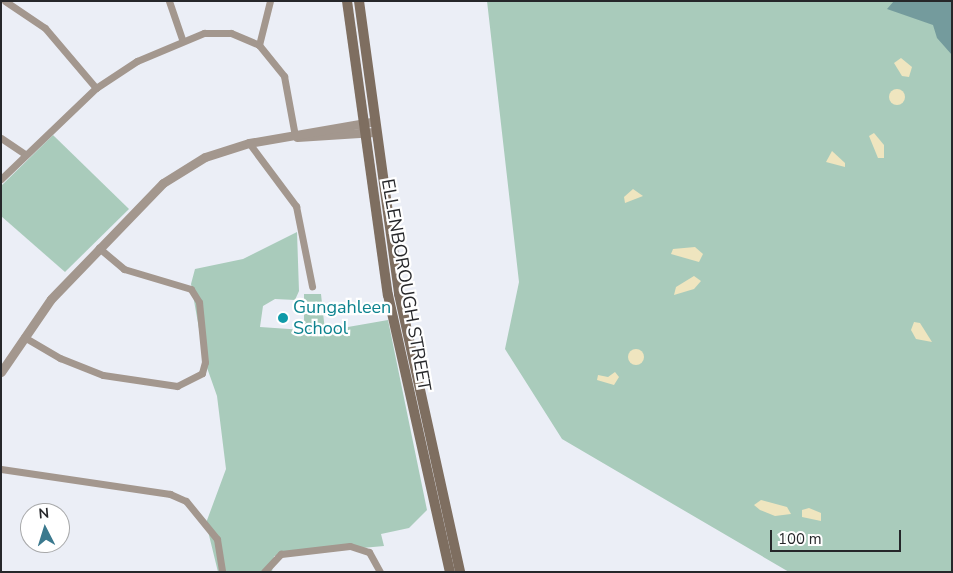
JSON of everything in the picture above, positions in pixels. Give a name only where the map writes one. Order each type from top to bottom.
[{"type":"main road","name":"ELLENBOROUGH STREET","points":[[347,1],[362,128],[388,295],[450,572]]},
{"type":"main road","name":"ELLENBOROUGH STREET","points":[[359,1],[374,127],[399,294],[460,572]]},
{"type":"street","points":[[5,1],[45,28],[96,88]]},
{"type":"street","points":[[168,1],[182,39]]},
{"type":"street","points":[[259,45],[270,1]]},
{"type":"street","points":[[1,179],[96,88],[182,39],[231,33],[259,45],[284,76],[295,136]]},
{"type":"street","points":[[1,372],[51,299],[162,183],[206,157],[249,143],[374,127]]},
{"type":"street","points":[[1,138],[25,154]]},
{"type":"street","points":[[249,143],[296,206],[312,286]]},
{"type":"street","points":[[24,337],[60,358],[103,375],[177,386],[202,373],[205,362],[199,302],[191,289],[124,269],[100,248]]},
{"type":"street","points":[[1,469],[170,494],[186,501],[217,539],[223,554],[222,572]]},
{"type":"street","points":[[264,572],[281,554],[350,546],[369,552],[380,572]]},
{"type":"green space","points":[[487,1],[952,1],[952,572],[789,572],[562,439],[505,349],[519,282]]},
{"type":"green space","points":[[53,135],[129,209],[65,272],[1,216],[1,186]]},
{"type":"green space","points":[[297,232],[299,291],[295,300],[275,299],[263,306],[260,327],[304,330],[304,294],[321,294],[325,331],[388,320],[427,510],[409,528],[381,534],[384,546],[274,556],[272,572],[218,572],[206,523],[226,469],[217,396],[205,362],[191,284],[195,269],[243,259]]},
{"type":"sand","points":[[901,58],[912,67],[909,77],[902,76],[894,63]]},
{"type":"sand","points":[[894,89],[900,89],[905,94],[903,103],[894,105],[889,100],[889,94]]},
{"type":"sand","points":[[874,133],[884,145],[884,158],[878,158],[869,136]]},
{"type":"sand","points":[[832,151],[845,163],[845,167],[826,162]]},
{"type":"sand","points":[[633,189],[643,196],[625,203],[624,197]]},
{"type":"sand","points":[[695,247],[703,254],[699,262],[671,254],[673,249]]},
{"type":"sand","points":[[694,276],[701,281],[694,289],[674,295],[676,287]]},
{"type":"sand","points":[[914,322],[920,323],[932,342],[916,339],[911,330]]},
{"type":"sand","points":[[636,349],[642,351],[644,357],[642,363],[636,365],[630,363],[628,357],[630,351]]},
{"type":"sand","points":[[615,372],[619,377],[614,385],[597,380],[598,375],[608,377]]},
{"type":"sand","points":[[761,500],[787,507],[791,514],[775,516],[760,510],[754,505]]},
{"type":"sand","points":[[809,508],[821,513],[821,521],[802,517],[802,510]]},
{"type":"water","points":[[894,1],[952,1],[952,55],[937,38],[933,25],[887,9]]},
{"type":"place","name":"Gungahleen School","points":[[283,318]]}]
